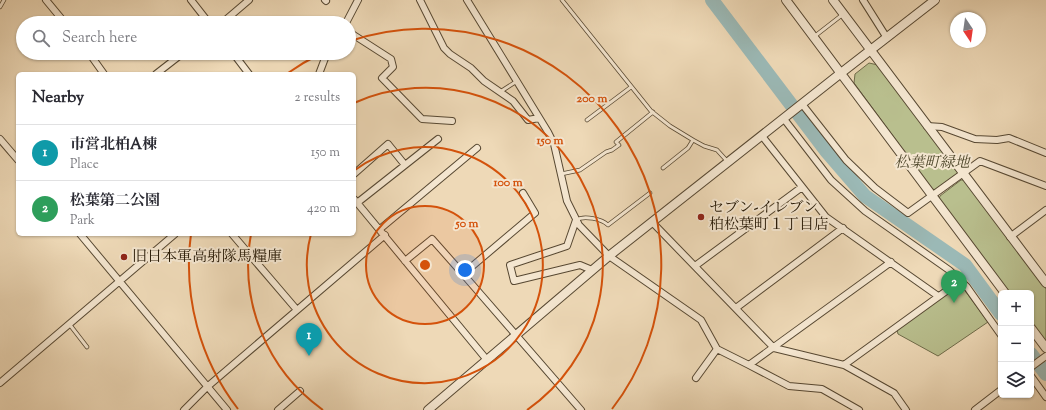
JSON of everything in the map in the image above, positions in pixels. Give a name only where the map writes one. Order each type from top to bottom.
[{"type":"street","points":[[46,0],[59,16]]},
{"type":"street","points":[[191,0],[204,16]]},
{"type":"street","points":[[230,16],[249,0]]},
{"type":"street","points":[[350,16],[358,0]]},
{"type":"street","points":[[420,0],[444,48],[450,54],[471,68],[484,81],[513,101],[528,120],[539,118]]},
{"type":"street","points":[[467,0],[554,144],[567,201],[576,220],[609,256],[701,320],[717,349],[789,386],[822,389],[859,410]]},
{"type":"street","points":[[786,0],[1003,290]]},
{"type":"street","points":[[834,0],[1010,237],[1046,283]]},
{"type":"street","points":[[863,0],[887,38]]},
{"type":"street","points":[[428,410],[609,256],[935,0]]},
{"type":"street","points":[[356,36],[391,59],[393,67],[382,78],[422,119],[452,121]]},
{"type":"street","points":[[94,60],[103,72]]},
{"type":"street","points":[[159,72],[174,60]]},
{"type":"street","points":[[238,60],[247,72]]},
{"type":"street","points":[[320,72],[324,60]]},
{"type":"street","points":[[800,105],[846,160],[875,188],[908,213],[980,161],[1046,186]]},
{"type":"street","points":[[786,117],[831,180],[865,211],[949,270],[967,287],[998,331]]},
{"type":"street","points":[[927,126],[942,127],[975,139],[997,140],[1009,138],[1046,153]]},
{"type":"street","points":[[762,136],[826,217],[938,296]]},
{"type":"street","points":[[0,139],[16,158]]},
{"type":"street","points":[[438,139],[356,201],[487,360]]},
{"type":"street","points":[[356,172],[388,144],[405,165]]},
{"type":"street","points":[[380,229],[477,148]]},
{"type":"street","points":[[695,266],[802,187]]},
{"type":"street","points":[[463,274],[535,213],[523,193]]},
{"type":"street","points":[[1010,237],[1046,210]]},
{"type":"street","points":[[576,220],[567,246],[510,265],[514,281],[580,265],[592,270]]},
{"type":"street","points":[[652,222],[774,348],[844,365],[894,394],[906,410]]},
{"type":"street","points":[[736,308],[843,228]]},
{"type":"street","points":[[184,410],[207,387],[385,235]]},
{"type":"street","points":[[82,236],[227,410]]},
{"type":"street","points":[[0,383],[70,325],[119,280],[173,236]]},
{"type":"street","points":[[234,236],[297,310]]},
{"type":"street","points":[[405,261],[432,239],[581,410]]},
{"type":"street","points":[[749,366],[891,262]]},
{"type":"street","points":[[844,365],[960,281]]},
{"type":"street","points":[[1034,332],[1046,348]]},
{"type":"street","points":[[696,378],[717,349]]},
{"type":"street","points":[[1034,365],[1045,357]]},
{"type":"street","points":[[1034,380],[1046,397]]},
{"type":"street","points":[[278,410],[300,391]]},
{"type":"street","points":[[975,410],[998,392]]},
{"type":"lane","points":[[0,7],[4,0]]},
{"type":"lane","points":[[562,0],[653,112],[670,126],[693,140],[704,146],[717,150],[728,163]]},
{"type":"lane","points":[[813,37],[844,14]]},
{"type":"lane","points":[[500,92],[517,81]]},
{"type":"lane","points":[[587,120],[631,86]]},
{"type":"lane","points":[[561,174],[580,170],[606,152],[612,150],[619,145],[616,142],[653,112]]},
{"type":"lane","points":[[663,168],[688,148],[693,140]]},
{"type":"lane","points":[[576,220],[580,218],[596,219],[608,225],[650,193]]},
{"type":"lane","points":[[70,325],[87,347]]},
{"type":"green space","name":"松葉町緑地","points":[[869,63],[878,65],[958,171],[957,174],[936,190],[932,189],[854,83],[855,74]]},
{"type":"green space","name":"松葉町緑地","points":[[961,180],[965,180],[1046,289],[1046,343],[1034,327],[1034,290],[1007,290],[939,199],[940,196]]},
{"type":"green space","points":[[960,284],[988,322],[938,356],[898,334],[897,330]]},
{"type":"waterway","points":[[712,0],[827,152],[865,196],[965,265],[998,310]]},
{"type":"waterway","points":[[1034,358],[1046,374]]},
{"type":"place","name":"セブン-イレブン 柏松葉町１丁目店","points":[[701,217]]},
{"type":"place","name":"旧日本軍高射隊馬糧庫","points":[[124,257]]},
{"type":"place","name":"松葉第二公園","points":[[954,303]]},
{"type":"place","name":"市営北柏A棟","points":[[309,356]]}]
